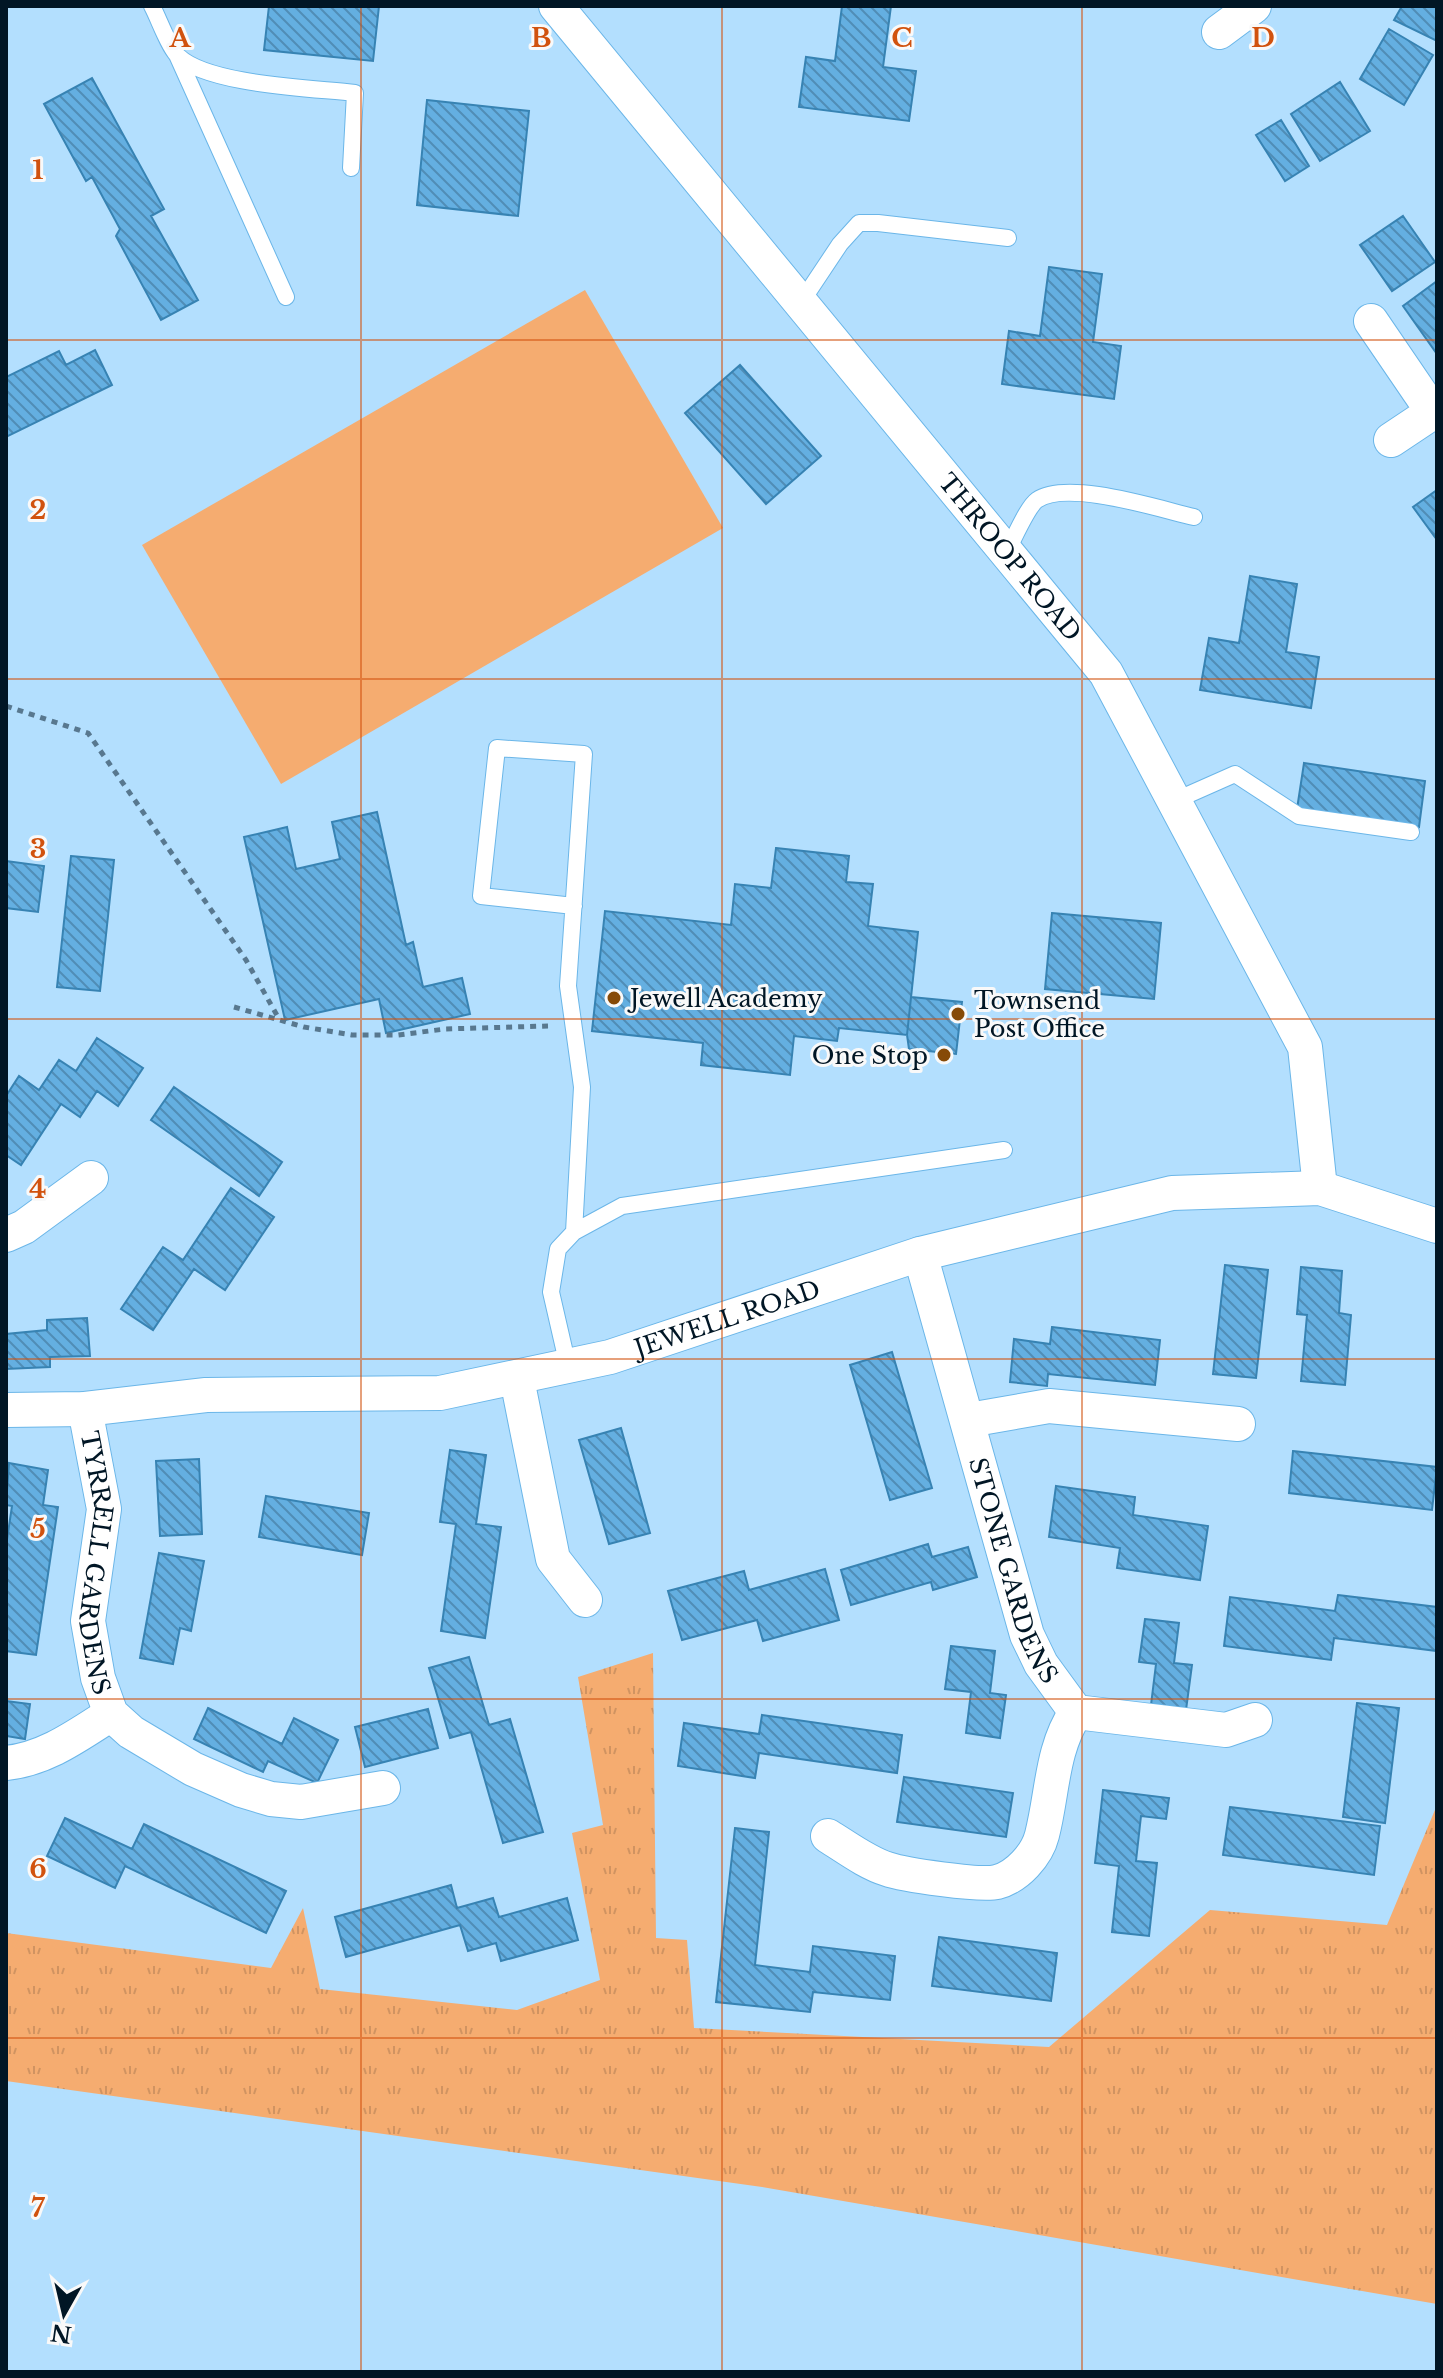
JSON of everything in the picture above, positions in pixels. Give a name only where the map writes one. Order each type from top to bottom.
[{"type":"street","name":"THROOP ROAD","points":[[556,6],[1106,673],[1305,1047],[1320,1188]]},
{"type":"street","points":[[1219,32],[1254,6]]},
{"type":"street","points":[[1371,321],[1435,411],[1391,440]]},
{"type":"street","points":[[6,1235],[24,1227],[91,1178]]},
{"type":"street","name":"JEWELL ROAD","points":[[6,1410],[85,1409],[206,1395],[440,1393],[517,1379],[610,1357],[920,1254],[1172,1193],[1320,1188],[1437,1226]]},
{"type":"street","name":"STONE GARDENS","points":[[920,1254],[1027,1635],[1041,1664],[1076,1712]]},
{"type":"street","points":[[517,1379],[553,1559],[585,1600]]},
{"type":"street","name":"STONE GARDENS","points":[[969,1420],[1049,1406],[1238,1424]]},
{"type":"street","name":"TYRRELL GARDENS","points":[[85,1409],[104,1509],[88,1621],[98,1678],[111,1714],[131,1732],[193,1769],[271,1799],[301,1802],[383,1788]]},
{"type":"street","points":[[828,1836],[886,1869],[996,1882],[1024,1864],[1039,1844],[1063,1731],[1076,1712],[1226,1730],[1255,1720]]},
{"type":"street","name":"TYRRELL GARDENS","points":[[6,1763],[24,1761],[51,1750],[111,1714]]},
{"type":"lane","points":[[152,6],[286,297]]},
{"type":"lane","points":[[177,55],[202,70],[236,79],[355,93],[351,168]]},
{"type":"lane","points":[[800,304],[840,244],[859,223],[1008,238]]},
{"type":"lane","points":[[1006,553],[1035,501],[1051,494],[1090,493],[1194,517]]},
{"type":"lane","points":[[574,906],[481,896],[497,748],[584,754],[574,906],[568,986],[582,1087],[574,1232]]},
{"type":"lane","points":[[1174,801],[1235,774],[1299,816],[1411,832]]},
{"type":"lane","points":[[568,1366],[551,1292],[558,1249],[574,1232],[622,1206],[1004,1150]]},
{"type":"path","points":[[6,706],[88,733],[246,960],[279,1019]]},
{"type":"path","points":[[234,1007],[304,1027],[352,1035],[573,1026]]},
{"type":"green space","points":[[585,290],[723,528],[281,784],[142,545]]},
{"type":"green space","points":[[653,1653],[656,1938],[687,1940],[694,2028],[1049,2047],[1210,1910],[1387,1925],[1437,1805],[1437,2304],[762,2187],[6,2081],[6,1933],[271,1968],[303,1908],[320,1989],[517,2010],[600,1980],[572,1833],[603,1825],[578,1677]]},
{"type":"building","points":[[269,6],[379,6],[373,61],[264,50]]},
{"type":"building","points":[[842,6],[891,6],[883,67],[916,71],[909,121],[799,107],[806,57],[835,61]]},
{"type":"building","points":[[1402,6],[1437,7],[1437,41],[1394,20]]},
{"type":"building","points":[[1389,29],[1433,55],[1404,105],[1360,79]]},
{"type":"building","points":[[92,78],[164,209],[151,216],[198,300],[161,320],[116,236],[120,229],[92,177],[86,181],[44,104]]},
{"type":"building","points":[[1340,82],[1370,131],[1320,161],[1291,114]]},
{"type":"building","points":[[427,100],[529,111],[518,216],[417,205]]},
{"type":"building","points":[[1281,120],[1309,166],[1285,181],[1256,135]]},
{"type":"building","points":[[1403,216],[1435,262],[1392,291],[1360,245]]},
{"type":"building","points":[[1049,267],[1102,274],[1093,342],[1121,346],[1114,399],[1002,384],[1009,331],[1040,336]]},
{"type":"building","points":[[1437,281],[1437,354],[1403,306]]},
{"type":"building","points":[[95,350],[112,385],[6,437],[6,377],[59,351],[66,365]]},
{"type":"building","points":[[740,365],[821,456],[766,504],[685,413]]},
{"type":"building","points":[[1437,490],[1437,540],[1413,507]]},
{"type":"building","points":[[1250,576],[1297,584],[1286,652],[1319,657],[1311,708],[1200,690],[1209,638],[1239,643]]},
{"type":"building","points":[[1304,763],[1425,781],[1419,827],[1297,809]]},
{"type":"building","points":[[377,812],[406,945],[413,942],[423,987],[462,978],[470,1014],[386,1033],[379,999],[285,1020],[244,837],[287,827],[296,869],[340,859],[332,822]]},
{"type":"building","points":[[776,848],[849,856],[846,882],[873,884],[868,926],[918,932],[907,1035],[839,1028],[837,1041],[794,1036],[790,1075],[701,1065],[703,1043],[592,1031],[605,911],[731,925],[735,884],[771,888]]},
{"type":"building","points":[[71,856],[114,860],[100,991],[57,987]]},
{"type":"building","points":[[6,861],[44,866],[38,912],[6,908]]},
{"type":"building","points":[[1052,913],[1161,923],[1154,999],[1045,989]]},
{"type":"building","points":[[911,997],[962,1002],[956,1054],[909,1049],[907,1035]]},
{"type":"building","points":[[97,1038],[143,1068],[118,1106],[97,1091],[80,1117],[61,1104],[21,1165],[6,1155],[6,1096],[19,1076],[39,1090],[59,1060],[76,1071]]},
{"type":"building","points":[[174,1087],[282,1162],[259,1196],[151,1120]]},
{"type":"building","points":[[231,1188],[274,1217],[225,1290],[194,1269],[153,1330],[121,1309],[163,1247],[183,1260]]},
{"type":"building","points":[[1225,1265],[1268,1270],[1256,1378],[1213,1374]]},
{"type":"building","points":[[1301,1267],[1342,1271],[1339,1313],[1351,1315],[1345,1385],[1301,1381],[1307,1315],[1297,1314]]},
{"type":"building","points":[[87,1318],[90,1356],[50,1357],[50,1367],[6,1369],[6,1334],[47,1330],[47,1320]]},
{"type":"building","points":[[1052,1327],[1160,1340],[1155,1385],[1048,1374],[1047,1386],[1010,1382],[1014,1339],[1050,1344]]},
{"type":"building","points":[[892,1352],[932,1488],[890,1500],[850,1365]]},
{"type":"building","points":[[621,1428],[650,1533],[609,1544],[579,1440]]},
{"type":"building","points":[[450,1450],[486,1455],[476,1524],[501,1527],[485,1638],[441,1631],[456,1524],[440,1522]]},
{"type":"building","points":[[1293,1451],[1437,1467],[1432,1510],[1289,1493]]},
{"type":"building","points":[[199,1459],[202,1534],[160,1536],[156,1461]]},
{"type":"building","points":[[9,1463],[48,1470],[43,1505],[58,1507],[36,1655],[6,1651],[6,1546],[12,1506],[6,1505]]},
{"type":"building","points":[[1056,1486],[1135,1497],[1133,1515],[1208,1526],[1200,1580],[1117,1568],[1120,1548],[1049,1537]]},
{"type":"building","points":[[266,1496],[369,1513],[362,1555],[259,1537]]},
{"type":"building","points":[[928,1544],[932,1557],[968,1547],[977,1577],[933,1590],[931,1582],[851,1605],[841,1570]]},
{"type":"building","points":[[159,1553],[204,1561],[191,1631],[180,1628],[173,1664],[140,1658]]},
{"type":"building","points":[[825,1569],[839,1620],[763,1641],[757,1620],[682,1640],[668,1591],[744,1571],[749,1590]]},
{"type":"building","points":[[1338,1595],[1437,1607],[1437,1651],[1334,1638],[1331,1660],[1224,1646],[1230,1597],[1335,1611]]},
{"type":"building","points":[[1145,1619],[1179,1623],[1174,1663],[1192,1665],[1186,1710],[1151,1705],[1156,1664],[1139,1662]]},
{"type":"building","points":[[951,1646],[995,1651],[990,1693],[1006,1695],[1000,1738],[966,1733],[971,1692],[945,1689]]},
{"type":"building","points":[[469,1657],[489,1725],[510,1719],[543,1832],[503,1843],[471,1732],[450,1738],[429,1668]]},
{"type":"building","points":[[6,1701],[30,1704],[25,1739],[6,1736]]},
{"type":"building","points":[[1357,1703],[1399,1708],[1385,1823],[1343,1817]]},
{"type":"building","points":[[208,1708],[282,1744],[294,1718],[338,1740],[317,1783],[268,1761],[263,1772],[194,1739]]},
{"type":"building","points":[[428,1709],[438,1748],[365,1767],[355,1727]]},
{"type":"building","points":[[762,1715],[902,1735],[897,1773],[759,1753],[755,1778],[678,1766],[684,1723],[759,1734]]},
{"type":"building","points":[[904,1777],[1013,1793],[1006,1837],[897,1822]]},
{"type":"building","points":[[1103,1790],[1169,1798],[1166,1819],[1141,1816],[1136,1861],[1157,1863],[1149,1936],[1112,1932],[1119,1866],[1095,1863]]},
{"type":"building","points":[[1230,1807],[1380,1826],[1374,1875],[1223,1855]]},
{"type":"building","points":[[65,1818],[132,1849],[144,1824],[286,1891],[266,1933],[125,1866],[115,1888],[47,1856]]},
{"type":"building","points":[[735,1828],[769,1832],[755,1965],[810,1972],[813,1946],[895,1956],[890,2000],[813,1992],[810,2012],[716,2002]]},
{"type":"building","points":[[451,1885],[457,1908],[493,1898],[499,1917],[567,1898],[578,1940],[501,1961],[496,1943],[468,1951],[460,1925],[346,1957],[335,1917]]},
{"type":"building","points":[[939,1937],[1057,1953],[1051,2001],[932,1986]]},
{"type":"place","name":"Jewell Academy","points":[[614,998]]},
{"type":"place","name":"Townsend Post Office","points":[[958,1014]]},
{"type":"place","name":"One Stop","points":[[944,1055]]}]
